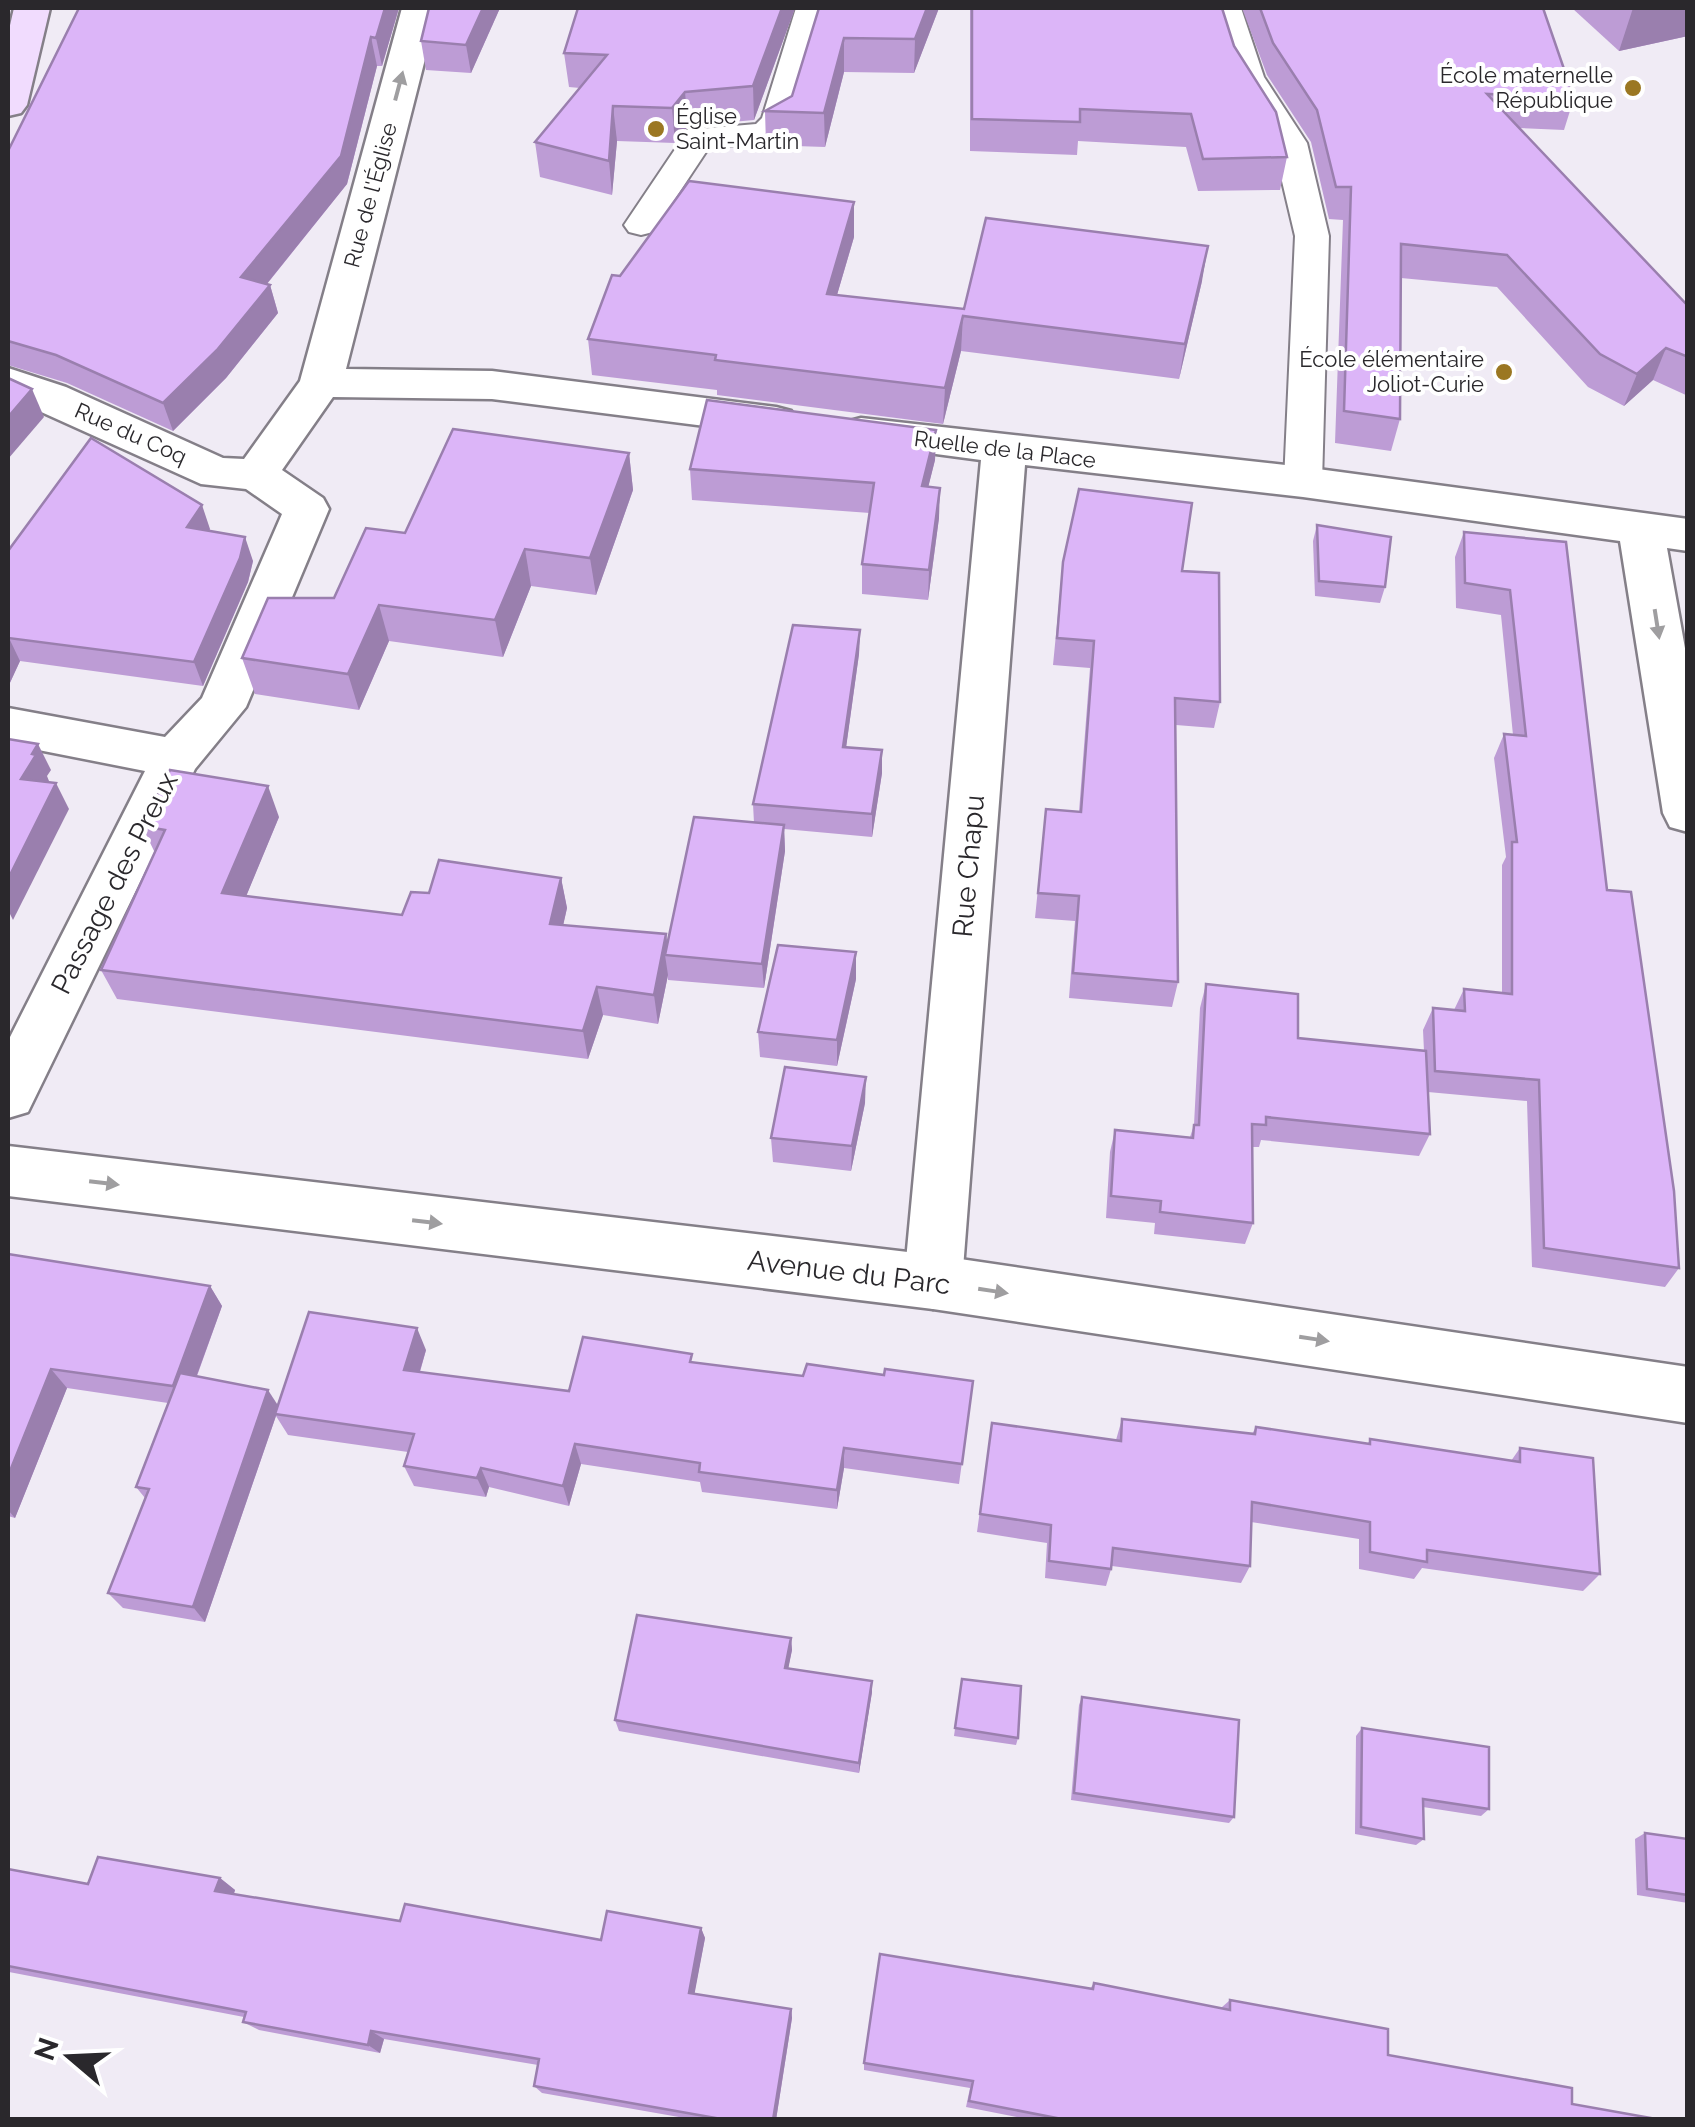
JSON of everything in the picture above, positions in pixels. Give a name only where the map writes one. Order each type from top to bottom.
[{"type":"main road","points":[[8,105],[32,8]]},
{"type":"street","name":"Rue de l'Église","points":[[321,383],[420,8]]},
{"type":"street","points":[[641,224],[700,137],[765,133],[777,122],[811,8]]},
{"type":"street","points":[[1226,8],[1248,77],[1290,142],[1312,236],[1303,482]]},
{"type":"street","name":"Rue du Coq","points":[[8,382],[216,473],[256,474]]},
{"type":"street","name":"Ruelle de la Place","points":[[321,383],[492,384],[1004,450],[1303,482],[1688,535]]},
{"type":"street","points":[[256,474],[321,383]]},
{"type":"street","name":"Rue Chapu","points":[[933,1282],[1004,450]]},
{"type":"street","name":"Passage des Preux","points":[[8,1095],[176,758],[222,706],[307,509],[256,474]]},
{"type":"street","points":[[1641,528],[1688,813]]},
{"type":"street","points":[[8,726],[176,758]]},
{"type":"street","name":"Avenue du Parc","points":[[8,1172],[933,1282],[1688,1395]]},
{"type":"building","points":[[79,8],[385,8],[376,38],[371,37],[341,156],[241,277],[270,285],[217,350],[163,403],[56,355],[8,341],[8,151]]},
{"type":"building","points":[[429,8],[483,8],[466,45],[421,41]]},
{"type":"building","points":[[578,8],[782,8],[753,86],[685,92],[672,108],[613,106],[609,161],[535,142],[607,55],[564,53]]},
{"type":"building","points":[[819,8],[927,8],[915,39],[844,38],[824,113],[765,111],[792,96]]},
{"type":"building","points":[[972,8],[1222,8],[1234,46],[1276,112],[1287,157],[1203,159],[1191,114],[1080,109],[1080,122],[972,119]]},
{"type":"building","points":[[1260,8],[1543,8],[1574,98],[1487,94],[1688,306],[1688,357],[1666,348],[1637,374],[1600,354],[1507,255],[1401,244],[1400,419],[1344,411],[1351,187],[1336,187],[1317,110],[1273,43]]},
{"type":"building","points":[[689,181],[854,202],[827,294],[964,309],[986,218],[1208,246],[1185,344],[963,316],[945,388],[715,360],[716,355],[588,339],[612,275],[620,276]]},
{"type":"building","points":[[8,378],[32,389],[8,417]]},
{"type":"building","points":[[707,400],[936,430],[922,486],[940,488],[929,570],[862,564],[874,483],[690,469]]},
{"type":"building","points":[[453,429],[629,453],[590,558],[525,549],[495,620],[379,605],[348,674],[242,658],[268,598],[334,598],[366,528],[405,533]]},
{"type":"building","points":[[91,438],[202,505],[187,527],[245,537],[240,558],[194,662],[8,640],[8,551]]},
{"type":"building","points":[[1079,489],[1192,503],[1182,571],[1219,573],[1220,702],[1175,698],[1178,982],[1073,973],[1079,896],[1038,893],[1046,809],[1081,812],[1094,641],[1057,638],[1063,562]]},
{"type":"building","points":[[1317,525],[1391,537],[1385,587],[1319,581]]},
{"type":"building","points":[[1464,532],[1566,542],[1607,890],[1631,892],[1674,1191],[1679,1268],[1544,1248],[1539,1080],[1435,1071],[1433,1008],[1465,1011],[1464,989],[1512,994],[1512,842],[1517,842],[1504,734],[1526,736],[1510,590],[1465,583]]},
{"type":"building","points":[[793,625],[860,630],[843,747],[882,750],[872,814],[753,804]]},
{"type":"building","points":[[8,739],[38,744],[32,754],[36,755],[21,779],[56,783],[8,879]]},
{"type":"building","points":[[170,770],[268,786],[222,893],[402,915],[411,892],[429,893],[439,860],[561,878],[550,924],[666,934],[654,995],[597,987],[583,1031],[101,970],[165,830],[142,826]]},
{"type":"building","points":[[694,817],[784,825],[762,964],[665,955]]},
{"type":"building","points":[[778,945],[856,952],[837,1040],[758,1032]]},
{"type":"building","points":[[1206,984],[1298,994],[1298,1038],[1426,1051],[1430,1134],[1266,1117],[1266,1125],[1252,1124],[1253,1223],[1160,1212],[1161,1201],[1111,1196],[1115,1130],[1193,1138],[1194,1125],[1199,1125]]},
{"type":"building","points":[[785,1067],[866,1077],[852,1146],[771,1138]]},
{"type":"building","points":[[8,1254],[210,1286],[173,1386],[51,1369],[8,1476]]},
{"type":"building","points":[[309,1312],[417,1328],[404,1370],[569,1391],[583,1337],[692,1354],[690,1362],[803,1376],[807,1364],[884,1375],[885,1369],[973,1381],[962,1464],[844,1448],[837,1490],[699,1472],[700,1463],[575,1444],[563,1486],[481,1468],[477,1478],[404,1466],[414,1434],[275,1414]]},
{"type":"building","points":[[180,1373],[268,1390],[193,1607],[108,1593],[149,1489],[136,1487]]},
{"type":"building","points":[[1122,1419],[1255,1434],[1256,1427],[1370,1444],[1370,1439],[1520,1462],[1520,1448],[1593,1458],[1600,1574],[1427,1550],[1427,1562],[1370,1552],[1370,1522],[1252,1502],[1250,1566],[1113,1548],[1111,1569],[1049,1561],[1051,1525],[980,1514],[992,1423],[1121,1441]]},
{"type":"building","points":[[637,1615],[791,1638],[785,1668],[872,1681],[859,1763],[615,1720]]},
{"type":"building","points":[[962,1679],[1021,1686],[1018,1738],[955,1728]]},
{"type":"building","points":[[1082,1697],[1239,1720],[1234,1817],[1074,1793]]},
{"type":"building","points":[[1362,1728],[1489,1747],[1489,1809],[1423,1799],[1424,1839],[1361,1827]]},
{"type":"building","points":[[1645,1833],[1688,1839],[1688,1895],[1647,1889]]},
{"type":"building","points":[[98,1857],[220,1878],[215,1891],[400,1921],[405,1904],[601,1940],[607,1911],[701,1928],[689,1993],[791,2009],[773,2120],[727,2120],[534,2086],[539,2059],[371,2031],[368,2045],[243,2022],[246,2012],[8,1966],[8,1869],[88,1884]]},
{"type":"building","points":[[880,1954],[1093,1989],[1094,1983],[1230,2010],[1230,2000],[1388,2029],[1388,2055],[1572,2088],[1572,2104],[1662,2120],[1067,2120],[969,2101],[973,2081],[864,2063]]},
{"type":"place","name":"École maternelle République","points":[[1633,88]]},
{"type":"place","name":"Église Saint-Martin","points":[[656,129]]},
{"type":"place","name":"École élémentaire Joliot-Curie","points":[[1504,372]]}]
